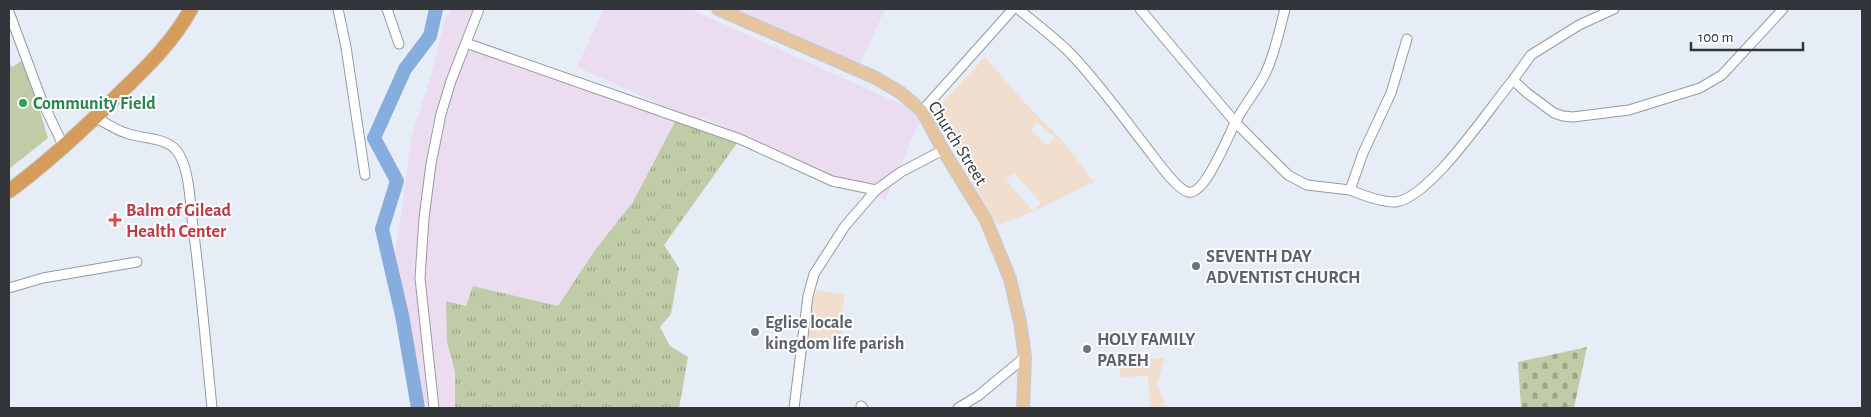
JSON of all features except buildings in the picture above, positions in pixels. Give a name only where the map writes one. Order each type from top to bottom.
[{"type":"highway","points":[[9,191],[64,147],[146,68],[173,38],[191,9]]},
{"type":"main road","name":"Church Street","points":[[718,9],[876,78],[901,93],[922,112],[986,220],[1010,279],[1020,322],[1025,357],[1023,408]]},
{"type":"street","points":[[338,9],[346,47],[365,175]]},
{"type":"street","points":[[387,9],[399,44]]},
{"type":"street","points":[[434,408],[420,278],[421,247],[431,164],[441,114],[451,81],[480,9]]},
{"type":"street","points":[[922,112],[1013,9]]},
{"type":"street","points":[[1018,9],[1069,52],[1092,76],[1157,161],[1182,189],[1190,192],[1196,191],[1201,185],[1222,151],[1235,122],[1265,74],[1285,9]]},
{"type":"street","points":[[1140,9],[1235,122],[1288,175],[1307,185],[1350,190],[1368,197],[1395,202],[1408,197],[1420,189],[1449,162],[1513,80],[1530,55],[1579,25],[1614,9]]},
{"type":"street","points":[[1513,80],[1554,114],[1573,117],[1629,110],[1700,88],[1722,75],[1783,9]]},
{"type":"street","points":[[9,12],[42,101],[64,147]]},
{"type":"street","points":[[1350,190],[1363,153],[1391,93],[1407,38]]},
{"type":"street","points":[[466,42],[740,139],[832,181],[876,190]]},
{"type":"street","points":[[96,118],[124,133],[166,142],[175,148],[182,158],[188,186],[201,287],[212,408]]},
{"type":"street","points":[[794,408],[806,304],[814,274],[844,226],[876,190],[900,172],[943,150]]},
{"type":"street","points":[[9,288],[51,277],[137,262]]},
{"type":"street","points":[[958,408],[978,396],[1025,357]]},
{"type":"shaded area","points":[[451,9],[479,9],[466,42],[678,116],[633,202],[595,250],[558,306],[473,286],[466,306],[447,342],[455,372],[455,408],[430,408],[417,393],[392,268],[401,217],[411,138],[432,73],[444,22]]},
{"type":"shaded area","points":[[604,9],[690,9],[923,114],[885,200],[702,117],[699,122],[577,67]]},
{"type":"shaded area","points":[[736,9],[885,9],[860,64]]},
{"type":"shaded area","points":[[985,57],[1025,103],[1062,140],[1094,182],[1030,213],[997,225],[933,113]],"holes":[[[1037,122],[1055,138],[1047,145],[1031,130]],[[1014,173],[1041,203],[1033,211],[1006,180]]]},
{"type":"shaded area","points":[[817,290],[844,294],[841,344],[807,338],[811,306]]},
{"type":"shaded area","points":[[1165,358],[1157,383],[1166,408],[1150,408],[1148,376],[1121,377],[1119,360]]},
{"type":"green space","name":"Community Field","points":[[24,59],[48,138],[9,169],[9,63],[12,67]]},
{"type":"green space","points":[[678,116],[740,139],[664,245],[679,268],[671,314],[660,327],[670,346],[688,357],[679,408],[455,408],[455,372],[447,342],[446,301],[466,306],[473,286],[558,306],[595,250],[633,202]]},
{"type":"green space","points":[[1587,347],[1574,408],[1521,408],[1518,362]]},
{"type":"waterway","points":[[418,408],[402,315],[382,229],[397,181],[374,138],[405,69],[430,36],[436,9]]},
{"type":"place","name":"Community Field","points":[[23,103]]},
{"type":"place","name":"Balm of Gilead Health Center","points":[[115,220]]},
{"type":"place","name":"SEVENTH DAY ADVENTIST CHURCH","points":[[1196,266]]},
{"type":"place","name":"Eglise locale kingdom life parish","points":[[755,332]]},
{"type":"place","name":"HOLY FAMILY PAREH","points":[[1087,349]]}]
